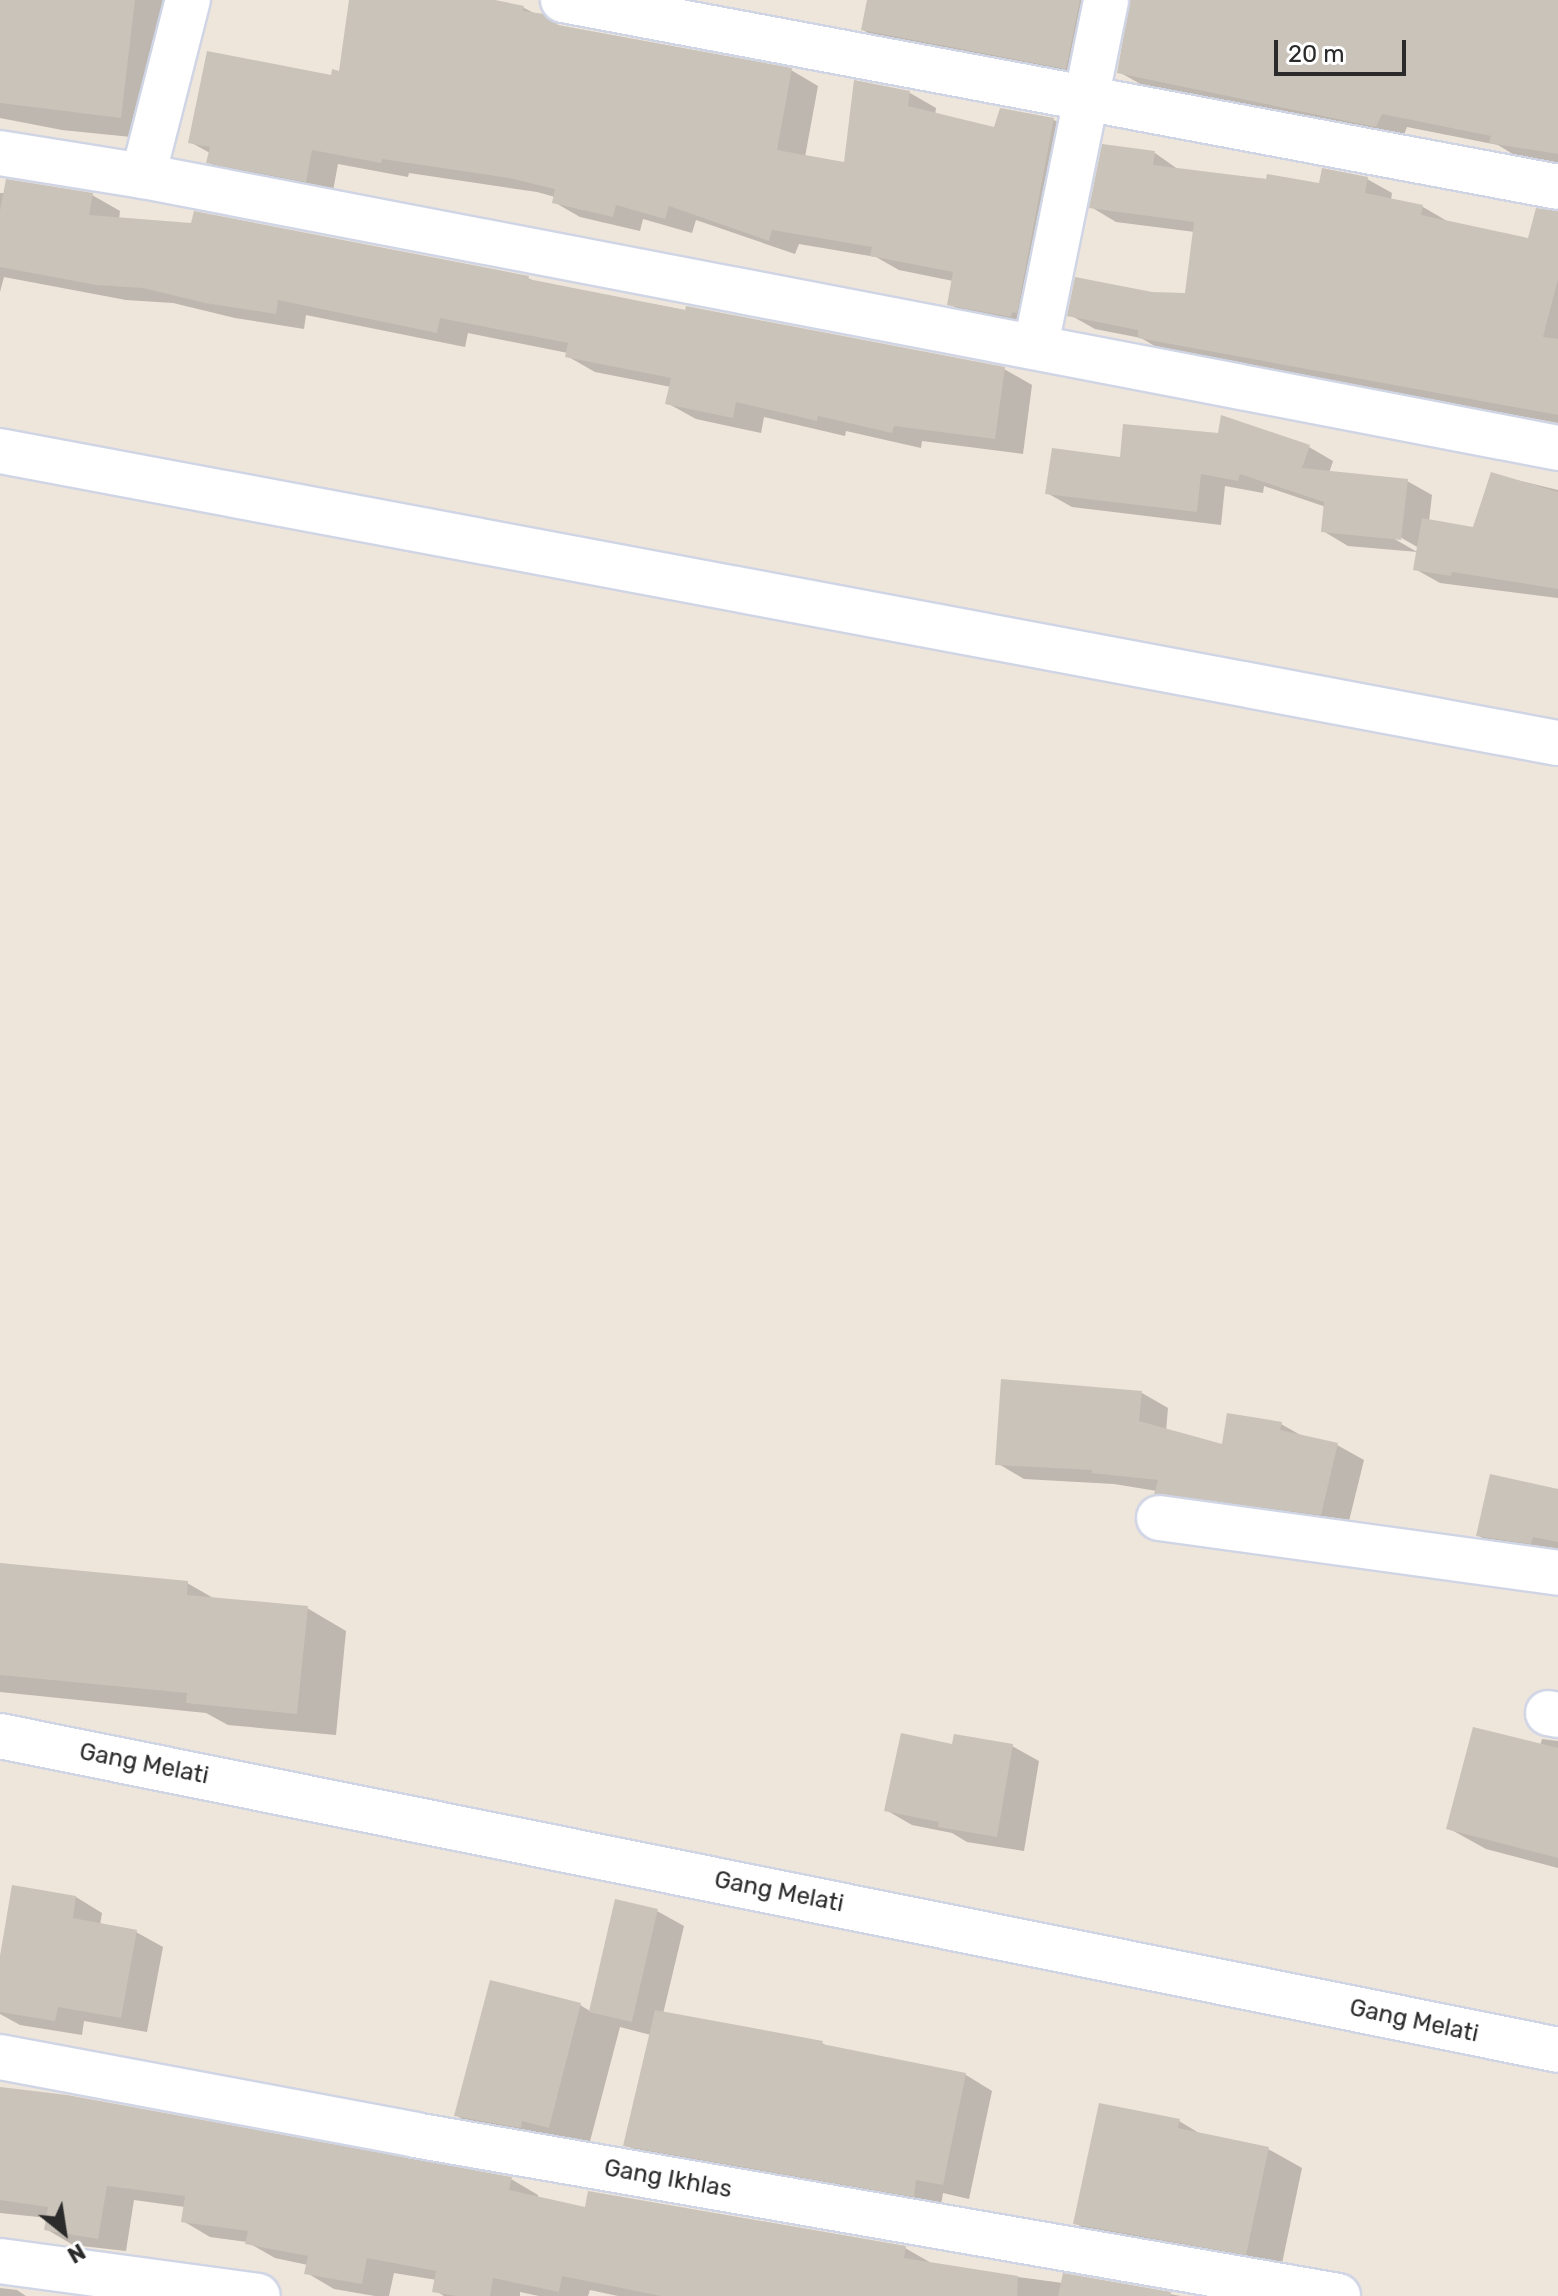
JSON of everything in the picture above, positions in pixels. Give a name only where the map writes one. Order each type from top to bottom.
[{"type":"street","points":[[143,176],[188,0]]},
{"type":"street","points":[[563,0],[1087,96],[1558,187]]},
{"type":"street","points":[[1036,345],[1106,0]]},
{"type":"street","points":[[0,153],[143,176],[1036,345],[1558,448]]},
{"type":"street","points":[[0,451],[1558,743]]},
{"type":"street","points":[[1159,1518],[1558,1573]]},
{"type":"street","name":"Gang Melati","points":[[0,1736],[1558,2050]]},
{"type":"street","name":"Gang Ikhlas","points":[[0,2057],[431,2138],[1338,2296]]},
{"type":"street","points":[[0,2261],[258,2296]]},
{"type":"building","points":[[0,0],[135,0],[121,118],[0,103]]},
{"type":"building","points":[[349,0],[495,0],[524,6],[523,11],[544,14],[558,25],[792,68],[777,150],[844,162],[854,80],[910,91],[908,106],[994,127],[1000,108],[1054,118],[1017,313],[1012,312],[1011,317],[947,305],[953,272],[870,256],[872,247],[772,230],[769,241],[669,206],[665,219],[616,205],[613,217],[552,203],[555,189],[509,178],[382,159],[381,163],[312,150],[306,182],[206,163],[210,147],[188,143],[207,51],[331,75],[332,69],[339,71]]},
{"type":"building","points":[[867,0],[1080,0],[1066,69],[861,30]]},
{"type":"building","points":[[1130,0],[1558,0],[1558,154],[1489,143],[1491,136],[1382,114],[1376,127],[1117,73]]},
{"type":"building","points":[[1102,144],[1155,151],[1153,165],[1266,179],[1267,174],[1319,183],[1322,168],[1368,177],[1365,193],[1423,205],[1421,215],[1528,238],[1536,208],[1558,211],[1558,279],[1543,337],[1558,339],[1558,415],[1138,338],[1138,330],[1067,316],[1075,277],[1152,292],[1185,293],[1194,222],[1089,208]]},
{"type":"building","points":[[6,179],[93,193],[89,215],[191,223],[194,211],[529,276],[528,279],[685,310],[686,306],[1005,367],[995,439],[894,426],[892,433],[818,416],[817,421],[736,402],[733,418],[665,404],[671,378],[565,357],[568,343],[440,318],[437,333],[278,300],[276,314],[205,303],[143,288],[96,285],[0,267],[0,211]]},
{"type":"building","points":[[1221,415],[1310,445],[1302,468],[1408,479],[1401,540],[1321,532],[1324,502],[1240,474],[1238,481],[1201,474],[1197,512],[1045,494],[1052,448],[1120,457],[1123,424],[1218,433]]},
{"type":"building","points":[[1491,472],[1558,492],[1558,589],[1452,572],[1451,576],[1413,570],[1422,518],[1473,527]]},
{"type":"building","points":[[1001,1379],[1142,1391],[1139,1421],[1222,1444],[1227,1413],[1282,1422],[1280,1430],[1338,1443],[1321,1515],[1154,1494],[1158,1480],[1091,1473],[1092,1470],[995,1465]]},
{"type":"building","points":[[1490,1474],[1558,1489],[1558,1542],[1533,1537],[1531,1544],[1476,1536]]},
{"type":"building","points":[[0,1563],[188,1581],[187,1595],[308,1606],[297,1714],[186,1703],[187,1693],[0,1675]]},
{"type":"building","points":[[1473,1727],[1558,1748],[1558,1858],[1446,1829]]},
{"type":"building","points":[[901,1733],[952,1744],[954,1734],[1013,1744],[997,1837],[938,1827],[939,1822],[884,1811]]},
{"type":"building","points":[[12,1885],[76,1896],[73,1918],[137,1930],[121,2018],[58,2007],[55,2021],[0,2012],[0,1956]]},
{"type":"building","points":[[615,1899],[658,1909],[632,2022],[589,2012]]},
{"type":"building","points":[[490,1980],[581,2003],[549,2128],[522,2121],[521,2128],[454,2116]]},
{"type":"building","points":[[655,2010],[823,2041],[822,2044],[966,2073],[943,2185],[916,2180],[914,2197],[623,2146]]},
{"type":"building","points":[[0,2087],[67,2095],[512,2177],[509,2190],[585,2207],[588,2191],[906,2246],[904,2258],[1018,2276],[1017,2296],[661,2296],[562,2276],[559,2292],[493,2278],[490,2296],[456,2296],[432,2292],[436,2271],[367,2258],[362,2284],[304,2274],[308,2256],[245,2244],[248,2231],[181,2222],[185,2196],[107,2186],[98,2239],[44,2230],[48,2207],[0,2200]]},
{"type":"building","points":[[1099,2103],[1180,2119],[1178,2128],[1269,2147],[1246,2255],[1073,2224]]},
{"type":"building","points":[[1063,2273],[1171,2292],[1170,2296],[1058,2296]]}]
